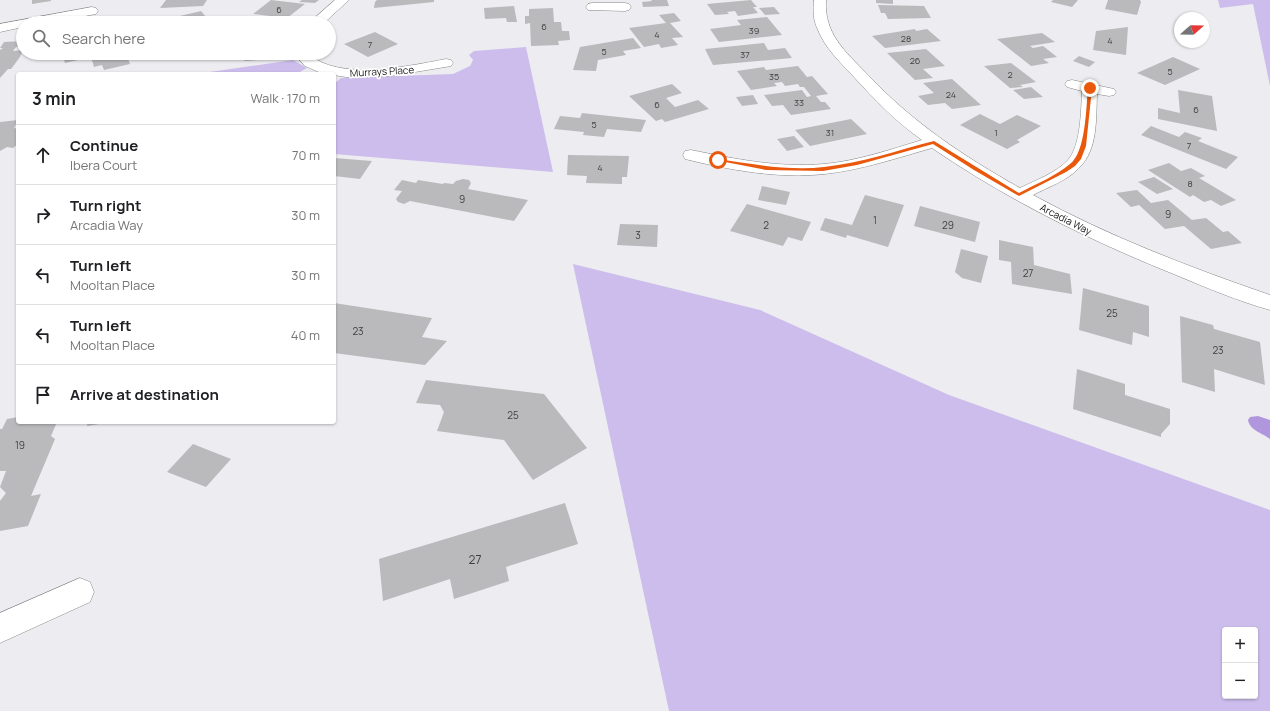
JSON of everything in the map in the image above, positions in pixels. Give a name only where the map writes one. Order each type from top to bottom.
[{"type":"street","points":[[324,16],[342,0]]},
{"type":"street","name":"Arcadia Way","points":[[820,0],[820,16],[827,36],[834,46],[883,99],[934,142],[1019,195],[1095,233],[1180,270],[1270,303]]},
{"type":"street","points":[[592,7],[610,4],[625,7]]},
{"type":"street","points":[[64,16],[92,11]]},
{"type":"street","points":[[0,28],[16,25]]},
{"type":"street","name":"Murrays Place","points":[[306,60],[343,73],[368,74],[400,72],[446,63]]},
{"type":"street","points":[[1072,84],[1109,92]]},
{"type":"street","points":[[1019,195],[1064,171],[1073,165],[1078,159],[1084,146],[1090,88]]},
{"type":"street","points":[[691,155],[734,164],[766,168],[823,169],[857,163],[934,142]]},
{"type":"street","points":[[0,628],[80,592]]},
{"type":"shaded area","points":[[1218,0],[1270,0],[1270,86],[1253,4],[1220,8]]},
{"type":"shaded area","points":[[526,47],[553,172],[336,154],[336,82],[341,78],[453,74],[470,66],[473,60],[469,55],[474,51]]},
{"type":"shaded area","points":[[293,60],[307,68],[300,72],[210,72]]},
{"type":"shaded area","points":[[573,264],[760,310],[949,395],[1270,510],[1270,711],[669,711]]},
{"type":"shaded area","points":[[1258,416],[1270,420],[1270,439],[1251,427],[1249,424],[1248,420],[1250,417]]},
{"type":"building","points":[[32,0],[51,0],[51,1],[32,4]]},
{"type":"building","points":[[166,0],[207,0],[203,6],[160,8]]},
{"type":"building","points":[[271,0],[305,4],[290,16],[253,14]]},
{"type":"building","points":[[302,0],[319,0],[315,3],[299,2]]},
{"type":"building","points":[[377,0],[434,0],[434,2],[374,8]]},
{"type":"building","points":[[651,0],[667,0],[669,6],[643,7],[642,2],[652,1]]},
{"type":"building","points":[[751,0],[757,7],[753,7],[758,13],[738,16],[735,11],[727,12],[729,14],[715,15],[707,4]]},
{"type":"building","points":[[876,0],[893,0],[893,4],[876,3]]},
{"type":"building","points":[[1053,0],[1078,0],[1072,7],[1051,2]]},
{"type":"building","points":[[1108,0],[1140,0],[1141,2],[1137,15],[1105,9]]},
{"type":"building","points":[[878,5],[924,6],[931,18],[888,19],[885,13],[881,13]]},
{"type":"building","points":[[514,6],[517,22],[507,22],[506,18],[485,19],[484,8]]},
{"type":"building","points":[[774,7],[780,14],[765,15],[759,8]]},
{"type":"building","points":[[553,8],[554,22],[561,22],[562,31],[569,31],[570,40],[558,41],[559,45],[531,46],[530,23],[525,24],[525,16],[529,16],[529,9]]},
{"type":"building","points":[[201,11],[205,16],[180,16]]},
{"type":"building","points":[[674,13],[681,21],[670,23],[683,37],[672,38],[678,45],[661,48],[659,44],[644,47],[629,28],[666,23],[659,15]]},
{"type":"building","points":[[767,17],[782,35],[719,42],[710,29],[741,25],[737,20]]},
{"type":"building","points":[[1128,27],[1126,55],[1093,50],[1096,31]]},
{"type":"building","points":[[915,29],[916,31],[927,29],[941,41],[885,48],[872,36]]},
{"type":"building","points":[[375,32],[398,44],[368,57],[344,44]]},
{"type":"building","points":[[1042,33],[1055,42],[1030,46],[1033,48],[1043,46],[1057,57],[1043,59],[1049,63],[1031,66],[997,39]]},
{"type":"building","points":[[633,38],[641,48],[623,51],[626,55],[598,60],[596,71],[573,70],[580,47]]},
{"type":"building","points":[[16,41],[16,47],[13,51],[16,51],[16,60],[18,60],[11,69],[8,69],[0,78],[0,50],[3,48],[0,48],[4,42]]},
{"type":"building","points":[[764,43],[768,50],[785,48],[792,58],[713,65],[705,49]]},
{"type":"building","points":[[926,49],[945,66],[923,69],[933,78],[915,80],[887,53]]},
{"type":"building","points":[[1079,56],[1095,62],[1089,67],[1073,61]]},
{"type":"building","points":[[1173,57],[1200,69],[1165,85],[1137,73]]},
{"type":"building","points":[[64,60],[78,60],[65,63]]},
{"type":"building","points":[[92,60],[129,60],[130,64],[104,70],[102,65],[94,67]]},
{"type":"building","points":[[1011,63],[1036,82],[1020,85],[1023,87],[1010,88],[984,66]]},
{"type":"building","points":[[798,66],[807,77],[812,76],[828,94],[816,96],[821,102],[825,102],[831,109],[791,115],[783,105],[772,106],[764,95],[802,90],[807,97],[811,96],[804,87],[800,87],[798,84],[785,86],[782,82],[774,83],[777,86],[751,90],[737,71],[764,67],[766,70]]},
{"type":"building","points":[[952,79],[981,105],[952,109],[945,103],[928,105],[918,96],[934,93],[923,83]]},
{"type":"building","points":[[672,84],[682,93],[666,98],[675,107],[698,100],[709,109],[665,122],[662,119],[656,121],[629,96]]},
{"type":"building","points":[[1031,87],[1043,97],[1024,99],[1013,90]]},
{"type":"building","points":[[1178,90],[1212,96],[1217,131],[1158,119],[1158,108],[1180,113]]},
{"type":"building","points":[[753,95],[758,104],[742,106],[736,97]]},
{"type":"building","points":[[582,113],[646,120],[641,132],[607,129],[604,137],[583,135],[584,132],[554,129],[560,116],[580,118]]},
{"type":"building","points":[[980,114],[1000,124],[1017,115],[1041,126],[1017,140],[1020,142],[1007,149],[960,125]]},
{"type":"building","points":[[851,119],[867,134],[810,146],[795,130]]},
{"type":"building","points":[[16,120],[14,128],[16,128],[16,146],[13,148],[7,147],[0,151],[0,122]]},
{"type":"building","points":[[1151,126],[1179,137],[1185,132],[1202,138],[1198,141],[1238,157],[1226,169],[1141,135]]},
{"type":"building","points":[[794,136],[804,147],[787,151],[777,139]]},
{"type":"building","points":[[568,155],[629,156],[627,177],[622,177],[622,184],[586,183],[587,176],[567,175]]},
{"type":"building","points":[[336,158],[372,161],[360,179],[336,176]]},
{"type":"building","points":[[1169,163],[1181,171],[1191,168],[1205,176],[1199,178],[1236,200],[1221,206],[1211,200],[1204,202],[1193,195],[1190,197],[1148,170]]},
{"type":"building","points":[[1154,177],[1173,189],[1157,194],[1138,182]]},
{"type":"building","points":[[463,179],[469,180],[471,183],[468,189],[528,200],[514,221],[410,201],[404,204],[398,202],[396,199],[402,191],[394,190],[402,180],[416,183],[418,180],[453,184],[456,181]]},
{"type":"building","points":[[762,186],[790,192],[786,205],[758,200]]},
{"type":"building","points":[[1137,190],[1151,203],[1168,200],[1192,220],[1206,218],[1223,232],[1228,231],[1242,243],[1211,249],[1184,226],[1165,229],[1139,205],[1131,207],[1116,193]]},
{"type":"building","points":[[865,195],[904,205],[888,247],[847,235],[846,238],[820,230],[825,218],[852,225]]},
{"type":"building","points":[[747,204],[811,222],[802,241],[788,237],[783,246],[730,231]]},
{"type":"building","points":[[920,206],[980,222],[975,242],[914,226]]},
{"type":"building","points":[[620,224],[658,225],[657,247],[617,245]]},
{"type":"building","points":[[999,240],[1033,247],[1034,265],[1070,274],[1072,294],[1012,284],[1011,262],[999,260]]},
{"type":"building","points":[[961,249],[988,256],[981,283],[962,278],[955,272]]},
{"type":"building","points":[[1083,288],[1149,306],[1149,337],[1133,332],[1132,345],[1079,330]]},
{"type":"building","points":[[336,303],[432,318],[422,337],[447,341],[425,365],[336,353]]},
{"type":"building","points":[[1180,316],[1213,325],[1214,329],[1260,342],[1265,385],[1214,369],[1215,392],[1182,382]]},
{"type":"building","points":[[1077,369],[1125,384],[1125,395],[1170,409],[1170,424],[1161,434],[1161,437],[1073,409]]},
{"type":"building","points":[[426,380],[544,394],[587,448],[533,480],[504,440],[437,431],[444,412],[440,405],[416,403]]},
{"type":"building","points":[[16,417],[16,424],[56,424],[51,436],[55,439],[31,496],[41,494],[28,526],[0,531],[0,501],[6,493],[0,487],[6,471],[0,471],[0,429],[2,429],[7,419]]},
{"type":"building","points":[[88,424],[99,424],[87,426]]},
{"type":"building","points":[[193,444],[231,459],[206,487],[167,472]]},
{"type":"building","points":[[565,503],[578,544],[506,567],[509,581],[454,599],[450,579],[383,601],[379,559]]},
{"type":"route","points":[[718,160],[734,164],[783,170],[823,169],[841,167],[874,159],[934,142],[1019,195],[1064,171],[1073,165],[1078,159],[1084,146],[1090,88]]}]
